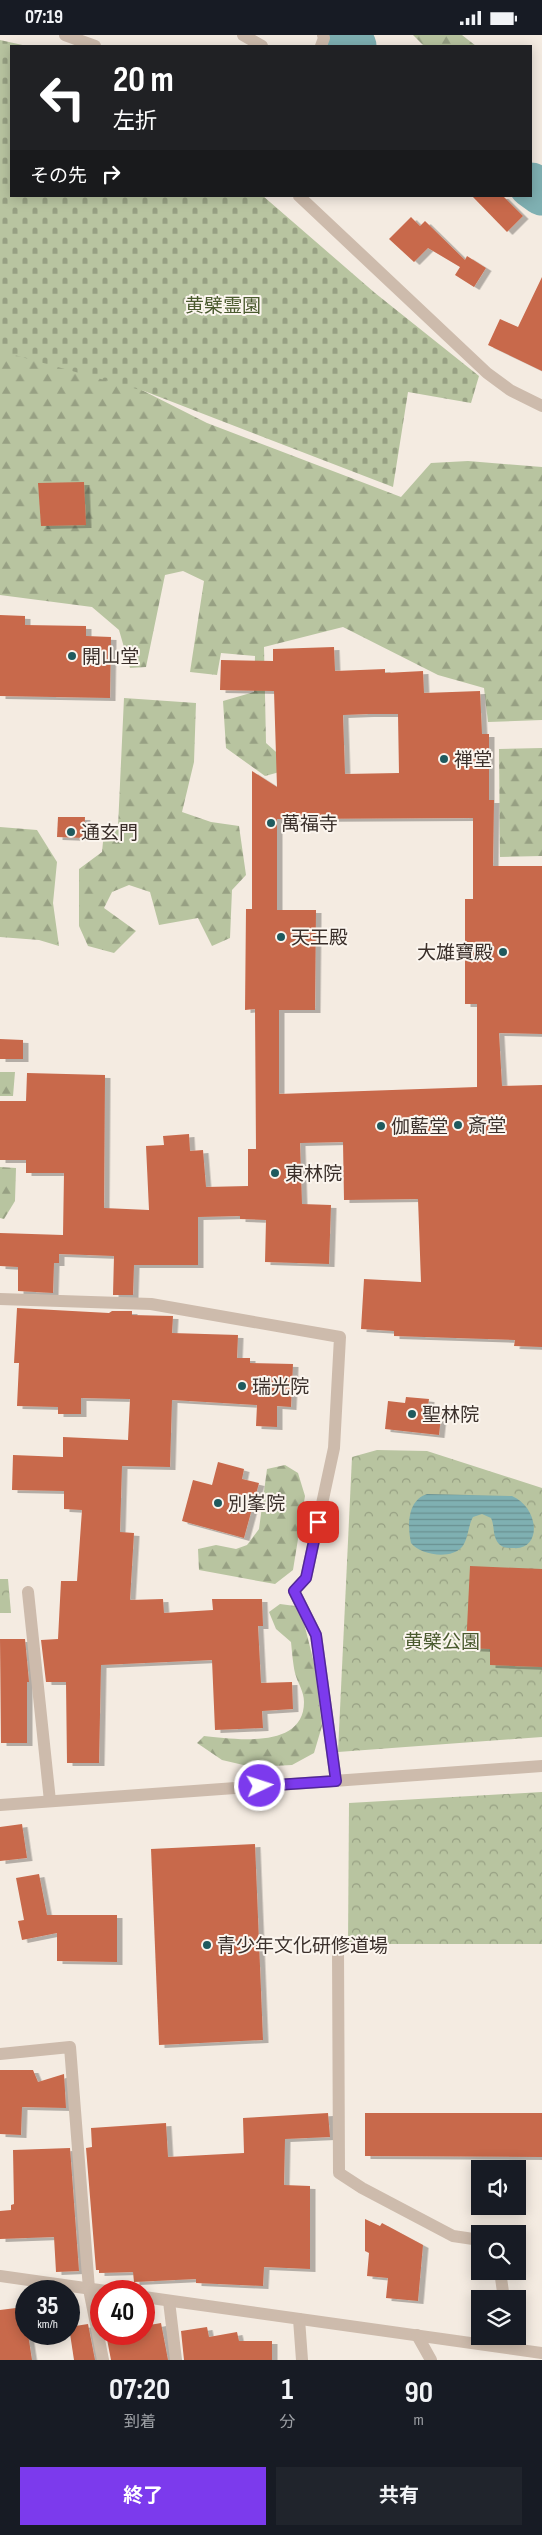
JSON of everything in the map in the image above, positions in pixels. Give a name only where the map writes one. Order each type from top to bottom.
[{"type":"street","points":[[65,35],[92,45]]},
{"type":"street","points":[[243,35],[260,45]]},
{"type":"street","points":[[300,197],[487,373],[510,390],[542,406]]},
{"type":"street","points":[[0,1299],[151,1305],[340,1337],[334,1448],[306,1578],[294,1591],[316,1635],[336,1781]]},
{"type":"street","points":[[28,1592],[50,1801]]},
{"type":"street","points":[[0,1805],[542,1766]]},
{"type":"street","points":[[338,1949],[339,2173],[362,2188],[453,2236],[471,2239]]},
{"type":"street","points":[[0,2054],[70,2047],[89,2289],[103,2360]]},
{"type":"street","points":[[0,2276],[89,2289]]},
{"type":"street","points":[[155,2299],[417,2335],[471,2339]]},
{"type":"street","points":[[169,2301],[176,2360]]},
{"type":"street","points":[[299,2319],[302,2360]]},
{"type":"street","points":[[417,2335],[431,2360]]},
{"type":"street","points":[[519,2345],[542,2353]]},
{"type":"green space","points":[[413,35],[462,35],[475,45],[423,45]]},
{"type":"green space","name":"黄檗霊園","points":[[0,40],[22,45],[10,45],[10,197],[264,197],[375,293],[479,376],[471,403],[408,392],[393,487],[144,391],[0,351]]},
{"type":"green space","points":[[0,342],[116,377],[207,423],[401,497],[431,463],[468,461],[542,467],[542,720],[488,722],[484,688],[438,675],[343,627],[264,647],[266,743],[294,768],[265,776],[226,748],[223,701],[254,692],[255,656],[221,653],[217,675],[190,672],[204,581],[183,571],[165,575],[146,667],[130,668],[119,630],[92,607],[0,595]]},
{"type":"green space","points":[[124,698],[196,703],[194,762],[182,812],[211,822],[239,826],[246,875],[232,890],[230,938],[212,946],[198,918],[159,925],[150,892],[129,885],[112,892],[104,908],[136,931],[114,953],[88,946],[79,926],[79,869],[102,852],[104,832],[118,827]]},
{"type":"green space","points":[[542,748],[542,856],[500,857],[499,749]]},
{"type":"green space","points":[[0,827],[37,830],[57,862],[53,903],[59,946],[39,940],[0,937]]},
{"type":"green space","points":[[0,1072],[15,1072],[13,1096],[0,1096]]},
{"type":"green space","points":[[0,1167],[16,1168],[15,1201],[4,1219],[0,1218]]},
{"type":"green space","name":"黄檗公園","points":[[377,1450],[427,1451],[542,1488],[542,1737],[338,1752],[352,1457]]},
{"type":"green space","points":[[285,1465],[298,1473],[305,1496],[293,1570],[275,1584],[199,1570],[198,1549],[216,1545],[236,1549],[247,1545],[259,1529],[267,1469]]},
{"type":"green space","points":[[0,1579],[8,1579],[11,1613],[0,1613]]},
{"type":"green space","points":[[280,1604],[295,1606],[304,1623],[315,1667],[322,1726],[314,1753],[292,1765],[252,1767],[222,1760],[197,1743],[204,1736],[249,1739],[280,1735],[293,1728],[301,1717],[304,1698],[295,1673],[291,1642],[276,1629],[269,1612]]},
{"type":"green space","points":[[542,1792],[542,1944],[348,1944],[349,1803]]},
{"type":"water","points":[[427,1494],[512,1496],[528,1510],[534,1528],[533,1536],[529,1543],[522,1547],[506,1548],[499,1544],[495,1538],[491,1518],[482,1514],[473,1517],[464,1544],[457,1551],[443,1555],[421,1551],[411,1543],[409,1521],[416,1502]]},
{"type":"building","points":[[473,197],[504,197],[523,216],[507,232]]},
{"type":"building","points":[[411,217],[420,226],[425,221],[465,260],[467,256],[486,268],[474,287],[455,275],[460,267],[428,248],[414,262],[389,239]]},
{"type":"building","points":[[542,277],[542,371],[488,345],[500,319],[518,327]]},
{"type":"building","points":[[84,482],[86,525],[41,526],[38,483]]},
{"type":"building","name":"開山堂","points":[[0,615],[25,616],[25,625],[86,626],[86,636],[111,637],[110,698],[0,696]]},
{"type":"building","points":[[334,647],[335,671],[385,669],[385,673],[423,671],[424,693],[480,691],[482,734],[489,734],[489,800],[494,800],[493,866],[542,866],[542,1034],[499,1033],[502,1086],[542,1085],[542,1347],[514,1346],[515,1340],[394,1336],[394,1331],[361,1329],[364,1279],[421,1282],[418,1199],[344,1200],[343,1142],[300,1143],[302,1204],[331,1205],[329,1264],[265,1262],[266,1220],[240,1219],[240,1216],[198,1217],[198,1265],[134,1265],[133,1295],[113,1295],[114,1256],[59,1254],[59,1263],[54,1263],[53,1293],[18,1291],[18,1267],[0,1266],[0,1233],[63,1235],[64,1173],[26,1173],[26,1160],[0,1160],[0,1101],[26,1101],[27,1073],[105,1075],[104,1208],[149,1210],[146,1146],[164,1145],[163,1136],[189,1134],[190,1151],[203,1150],[206,1187],[248,1186],[248,1149],[256,1149],[255,1009],[245,1010],[246,909],[252,909],[252,771],[277,787],[274,691],[220,690],[221,660],[273,661],[273,649]],"holes":[[[398,714],[399,773],[345,774],[343,715]],[[473,818],[473,899],[465,899],[465,1004],[477,1004],[477,1087],[279,1094],[279,1010],[315,1010],[316,910],[277,910],[277,819]]]},
{"type":"building","name":"通玄門","points":[[58,817],[85,817],[84,838],[57,837]]},
{"type":"building","points":[[0,1039],[23,1040],[23,1059],[0,1059]]},
{"type":"building","points":[[17,1308],[109,1313],[112,1311],[132,1311],[132,1315],[173,1316],[172,1333],[238,1335],[237,1358],[250,1358],[250,1363],[293,1364],[291,1407],[277,1406],[277,1427],[256,1426],[257,1405],[172,1400],[170,1467],[122,1466],[120,1532],[134,1533],[130,1600],[163,1599],[164,1613],[213,1610],[212,1599],[262,1599],[263,1626],[258,1626],[261,1683],[292,1682],[293,1709],[262,1711],[263,1728],[215,1730],[212,1660],[101,1665],[99,1763],[67,1763],[66,1682],[46,1682],[41,1640],[58,1639],[61,1581],[77,1581],[82,1510],[64,1509],[64,1491],[12,1490],[13,1455],[63,1457],[63,1437],[128,1440],[130,1399],[81,1398],[81,1414],[58,1414],[58,1407],[17,1406],[19,1363],[14,1363]]},
{"type":"building","points":[[406,1397],[429,1399],[428,1406],[442,1407],[439,1435],[385,1429],[388,1401],[405,1403]]},
{"type":"building","points":[[218,1462],[244,1469],[242,1479],[259,1483],[244,1538],[182,1521],[193,1480],[212,1485]]},
{"type":"building","points":[[470,1566],[542,1569],[542,1667],[490,1665],[490,1649],[466,1648]]},
{"type":"building","points":[[0,1639],[25,1639],[29,1682],[27,1682],[27,1743],[1,1743]]},
{"type":"building","points":[[22,1824],[27,1858],[0,1861],[0,1827]]},
{"type":"building","name":"青少年文化研修道場","points":[[255,1844],[263,2040],[159,2045],[151,1849]]},
{"type":"building","points":[[39,1874],[47,1915],[117,1915],[117,1962],[57,1961],[57,1933],[22,1940],[18,1921],[24,1920],[16,1878]]},
{"type":"building","points":[[0,2070],[33,2070],[38,2082],[64,2074],[66,2108],[22,2107],[21,2135],[0,2134]]},
{"type":"building","points":[[328,2113],[330,2137],[285,2139],[284,2185],[310,2186],[310,2269],[264,2267],[263,2286],[196,2283],[196,2279],[134,2280],[133,2272],[99,2273],[99,2270],[96,2270],[86,2148],[92,2147],[91,2128],[166,2123],[168,2157],[244,2153],[243,2118]]},
{"type":"building","points":[[365,2113],[542,2113],[542,2157],[365,2156]]},
{"type":"building","points":[[70,2148],[79,2271],[56,2272],[54,2237],[0,2239],[0,2211],[11,2210],[11,2205],[14,2204],[13,2150]]},
{"type":"building","points":[[365,2219],[380,2226],[382,2223],[423,2245],[418,2301],[386,2298],[388,2278],[367,2276],[369,2253],[365,2251]]},
{"type":"building","points":[[15,2308],[15,2345],[30,2345],[32,2360],[0,2360],[0,2310]]},
{"type":"building","points":[[161,2323],[168,2360],[111,2360],[108,2345],[155,2345],[155,2324]]},
{"type":"building","points":[[88,2324],[90,2345],[92,2345],[95,2360],[74,2360],[72,2345],[80,2345],[80,2325]]},
{"type":"building","points":[[207,2327],[209,2337],[237,2332],[239,2341],[272,2341],[272,2360],[184,2360],[181,2331]]},
{"type":"waterway","points":[[343,35],[353,45]]},
{"type":"waterway","points":[[532,186],[542,193]]},
{"type":"place","name":"開山堂","points":[[72,656]]},
{"type":"place","name":"禅堂","points":[[444,759]]},
{"type":"place","name":"萬福寺","points":[[271,823]]},
{"type":"place","name":"通玄門","points":[[71,832]]},
{"type":"place","name":"天王殿","points":[[281,937]]},
{"type":"place","name":"大雄寶殿","points":[[503,952]]},
{"type":"place","name":"斎堂","points":[[458,1125]]},
{"type":"place","name":"伽藍堂","points":[[381,1126]]},
{"type":"place","name":"東林院","points":[[275,1173]]},
{"type":"place","name":"瑞光院","points":[[242,1386]]},
{"type":"place","name":"聖林院","points":[[412,1414]]},
{"type":"place","name":"別峯院","points":[[218,1503]]},
{"type":"place","name":"青少年文化研修道場","points":[[207,1945]]},
{"type":"route","points":[[260,1786],[336,1781],[316,1635],[294,1591],[306,1578],[318,1522]]}]
